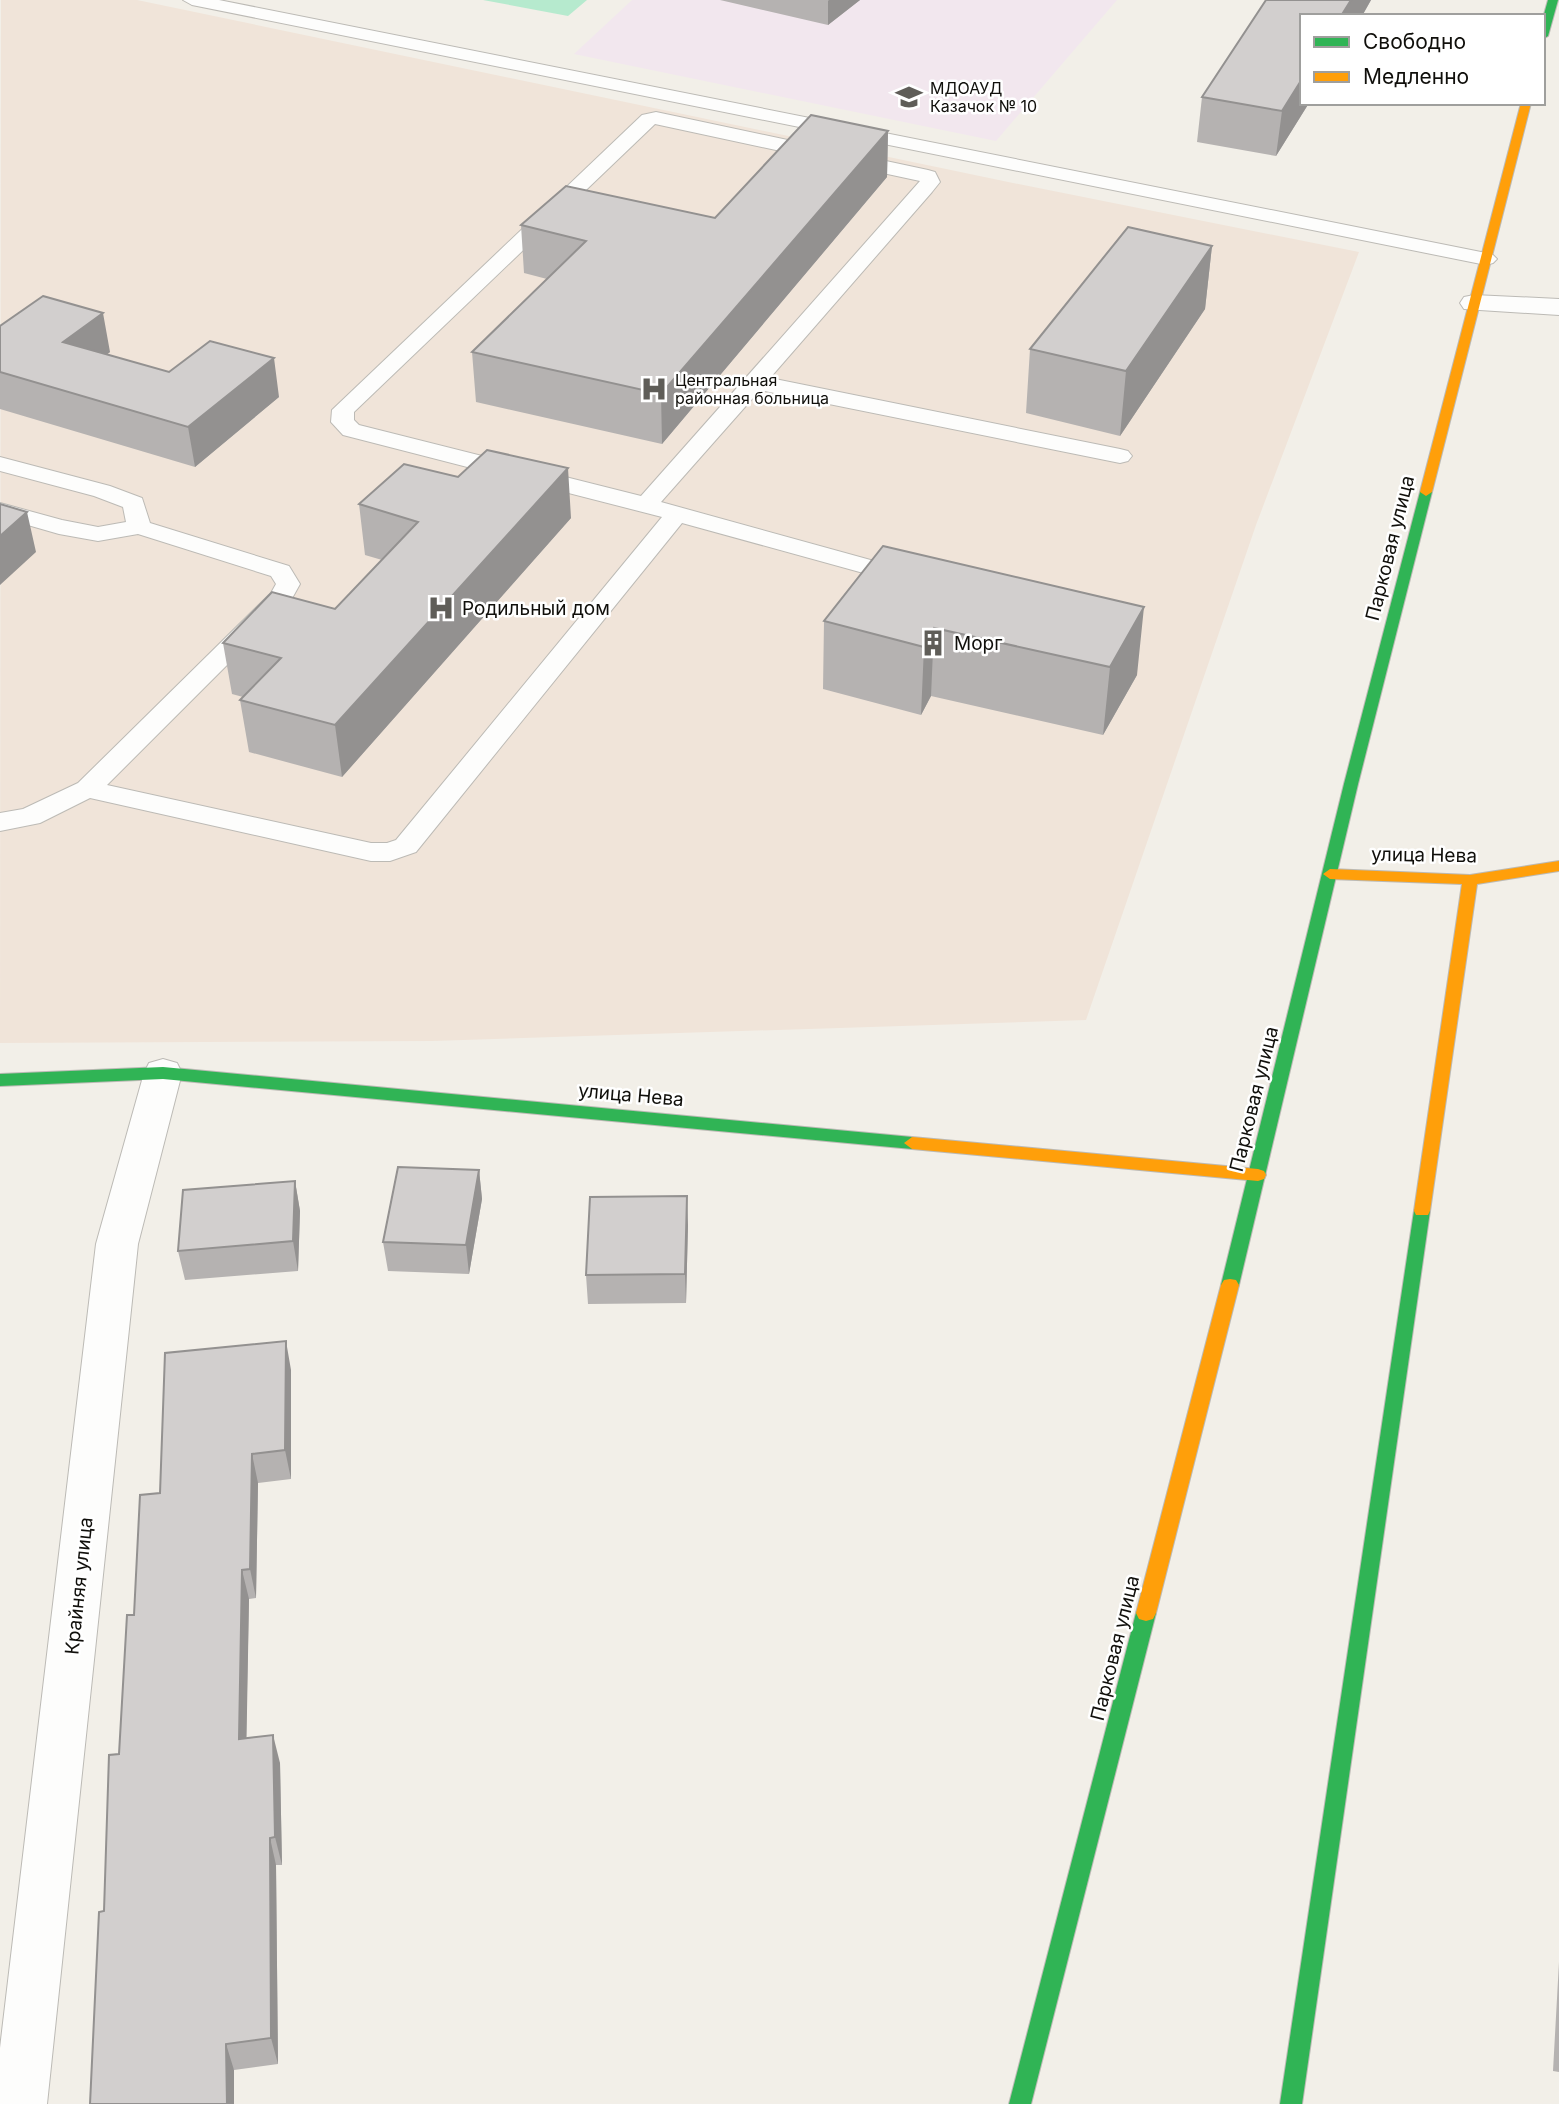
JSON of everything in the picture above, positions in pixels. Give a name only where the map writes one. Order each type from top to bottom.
[{"type":"main road","points":[[1545,29],[1553,0]]},
{"type":"main road","name":"Парковая улица","points":[[1020,2104],[1258,1175],[1330,874],[1525,105]]},
{"type":"main road","name":"улица Нева","points":[[1330,874],[1469,880],[1559,866]]},
{"type":"main road","points":[[1291,2104],[1469,880]]},
{"type":"main road","name":"улица Нева","points":[[0,1080],[163,1073],[1258,1175]]},
{"type":"street","points":[[1474,303],[1559,307]]},
{"type":"street","name":"Крайняя улица","points":[[20,2104],[117,1244],[163,1073]]},
{"type":"lane","points":[[191,0],[1486,259]]},
{"type":"lane","points":[[646,505],[930,182],[928,176],[656,118],[643,123],[343,410],[342,422],[351,430],[646,505],[927,583]]},
{"type":"lane","points":[[755,382],[1120,456]]},
{"type":"lane","points":[[0,464],[102,491],[134,503],[139,527]]},
{"type":"lane","points":[[0,510],[60,527],[98,534],[139,527],[280,571],[288,584],[281,597],[87,789],[30,817],[0,822]]},
{"type":"lane","points":[[87,789],[371,852],[390,852],[406,846],[676,515]]},
{"type":"shaded area","name":"Центральная районная больница","points":[[1,0],[137,0],[1013,183],[1359,252],[1256,525],[1086,1020],[432,1041],[0,1043]]},
{"type":"shaded area","name":"МДОАУД Казачок № 10","points":[[632,0],[1117,0],[996,141],[574,54]]},
{"type":"green space","points":[[483,0],[587,0],[568,16]]},
{"type":"building","points":[[1266,0],[1351,0],[1342,14],[1300,14],[1300,82],[1282,111],[1202,97]]},
{"type":"building","points":[[811,115],[888,131],[661,394],[472,352],[586,241],[521,225],[566,186],[715,218]]},
{"type":"building","points":[[1128,227],[1212,246],[1126,371],[1030,349]]},
{"type":"building","points":[[43,296],[103,313],[63,342],[169,372],[210,341],[274,358],[188,427],[0,372],[0,326]]},
{"type":"building","points":[[487,450],[568,468],[335,725],[240,700],[281,658],[223,643],[272,592],[335,609],[418,522],[359,504],[404,464],[458,477]]},
{"type":"building","points":[[0,504],[27,512],[0,536]]},
{"type":"building","points":[[883,546],[1144,607],[1110,667],[934,628],[924,647],[824,621]]},
{"type":"building","points":[[398,1167],[479,1170],[466,1245],[383,1242]]},
{"type":"building","points":[[295,1181],[293,1241],[178,1251],[183,1190]]},
{"type":"building","points":[[687,1196],[685,1274],[586,1275],[590,1197]]},
{"type":"building","points":[[286,1341],[285,1450],[252,1454],[250,1569],[242,1570],[239,1739],[273,1735],[275,1837],[270,1838],[271,2038],[226,2044],[227,2104],[90,2104],[99,1912],[104,1911],[109,1755],[119,1754],[127,1615],[134,1615],[140,1495],[160,1493],[165,1353]]},
{"type":"traffic: fast","points":[[1545,29],[1553,0]]},
{"type":"traffic: fast","points":[[1230,1285],[1351,784],[1426,492]]},
{"type":"traffic: fast","points":[[0,1080],[163,1073],[912,1143]]},
{"type":"traffic: fast","points":[[1291,2104],[1422,1211]]},
{"type":"traffic: fast","points":[[1020,2104],[1146,1613]]},
{"type":"traffic: slow","points":[[1426,492],[1525,105]]},
{"type":"traffic: slow","points":[[1330,874],[1470,880],[1559,866]]},
{"type":"traffic: slow","points":[[1422,1211],[1470,880]]},
{"type":"traffic: slow","points":[[912,1143],[1258,1175]]},
{"type":"traffic: slow","points":[[1146,1613],[1230,1285]]},
{"type":"place","name":"МДОАУД Казачок № 10","points":[[909,97]]},
{"type":"place","name":"Центральная районная больница","points":[[654,389]]},
{"type":"place","name":"Родильный дом","points":[[441,608]]},
{"type":"place","name":"Морг","points":[[933,643]]}]
